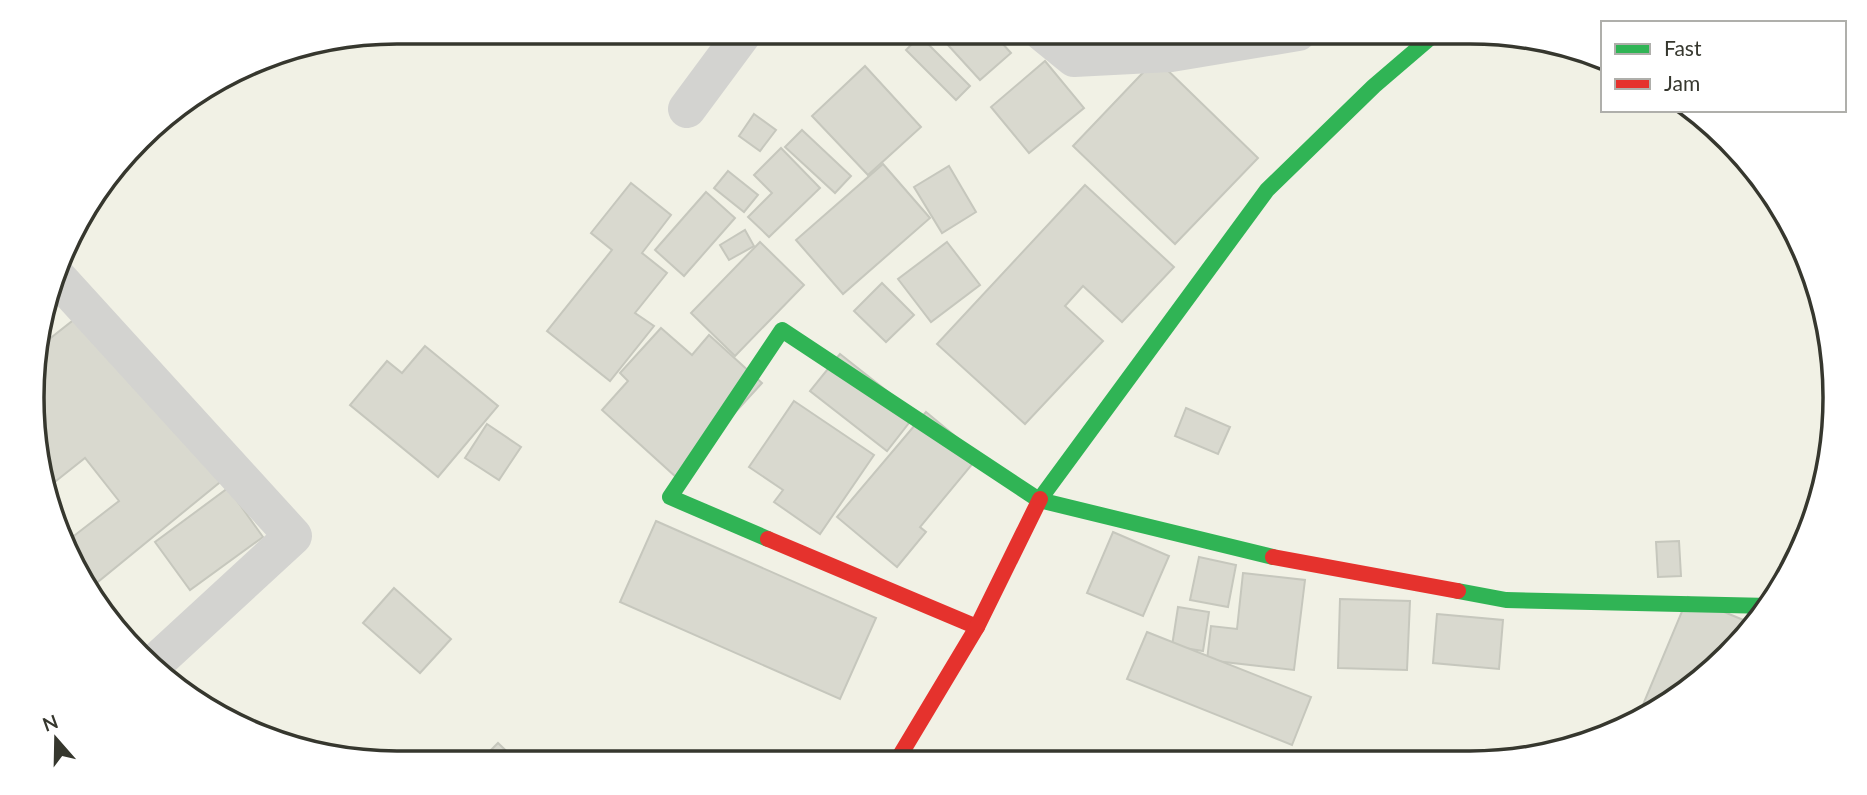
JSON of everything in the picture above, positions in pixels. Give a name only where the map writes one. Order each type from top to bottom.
[{"type":"street","points":[[687,109],[735,44]]},
{"type":"street","points":[[1057,44],[1074,58],[1171,53],[1225,44]]},
{"type":"street","points":[[903,751],[942,690],[977,627],[1039,500],[1267,190],[1421,44]]},
{"type":"street","points":[[63,284],[293,536],[159,659]]},
{"type":"street","points":[[977,627],[670,497],[782,330],[1039,500],[1283,559],[1506,600],[1755,606]]},
{"type":"building","points":[[912,44],[928,44],[970,86],[956,100],[906,50]]},
{"type":"building","points":[[947,44],[1003,44],[1011,53],[980,80]]},
{"type":"building","points":[[1156,59],[1258,158],[1175,244],[1073,146]]},
{"type":"building","points":[[1045,61],[1084,108],[1029,153],[991,107]]},
{"type":"building","points":[[865,66],[921,127],[868,175],[812,116]]},
{"type":"building","points":[[754,114],[776,130],[760,151],[739,136]]},
{"type":"building","points":[[802,130],[851,176],[835,193],[785,147]]},
{"type":"building","points":[[781,148],[820,188],[769,237],[748,217],[772,193],[754,175]]},
{"type":"building","points":[[883,164],[930,218],[843,294],[796,240]]},
{"type":"building","points":[[949,166],[976,212],[942,233],[914,187]]},
{"type":"building","points":[[728,171],[758,195],[744,212],[714,188]]},
{"type":"building","points":[[631,183],[671,215],[642,253],[667,273],[635,313],[654,326],[610,381],[547,331],[612,250],[591,233]]},
{"type":"building","points":[[1085,185],[1174,267],[1122,322],[1083,286],[1065,306],[1103,341],[1025,424],[937,344]]},
{"type":"building","points":[[706,192],[735,218],[684,276],[655,250]]},
{"type":"building","points":[[745,230],[754,246],[729,260],[720,245]]},
{"type":"building","points":[[760,242],[804,285],[735,356],[691,313]]},
{"type":"building","points":[[947,242],[980,285],[931,322],[898,279]]},
{"type":"building","points":[[882,283],[914,315],[886,342],[854,311]]},
{"type":"building","points":[[95,303],[230,474],[96,583],[73,537],[119,501],[85,458],[54,482],[47,444],[44,398],[49,339]]},
{"type":"building","points":[[661,328],[692,355],[709,335],[762,383],[676,477],[602,410],[628,381],[620,373]]},
{"type":"building","points":[[425,346],[498,406],[438,477],[350,405],[387,361],[402,373]]},
{"type":"building","points":[[840,354],[916,414],[887,451],[810,391]]},
{"type":"building","points":[[794,401],[874,455],[820,534],[774,502],[783,490],[749,467]]},
{"type":"building","points":[[1186,408],[1230,427],[1218,454],[1175,436]]},
{"type":"building","points":[[926,412],[979,456],[920,527],[926,532],[897,567],[837,517]]},
{"type":"building","points":[[487,424],[521,447],[499,480],[465,458]]},
{"type":"building","points":[[228,488],[263,537],[190,590],[155,542]]},
{"type":"building","points":[[656,521],[876,618],[840,699],[620,602]]},
{"type":"building","points":[[1113,532],[1169,556],[1143,616],[1087,593]]},
{"type":"building","points":[[1679,541],[1681,576],[1658,577],[1656,542]]},
{"type":"building","points":[[1199,557],[1236,565],[1228,607],[1190,600]]},
{"type":"building","points":[[1243,573],[1305,580],[1294,670],[1207,660],[1211,626],[1237,629]]},
{"type":"building","points":[[394,588],[451,639],[420,673],[363,623]]},
{"type":"building","points":[[1688,597],[1744,620],[1703,663],[1666,692],[1642,706]]},
{"type":"building","points":[[1340,599],[1410,601],[1407,670],[1338,668]]},
{"type":"building","points":[[1178,607],[1209,612],[1203,651],[1172,646]]},
{"type":"building","points":[[1437,614],[1503,620],[1499,669],[1433,663]]},
{"type":"building","points":[[1147,632],[1311,697],[1292,745],[1127,679]]},
{"type":"building","points":[[498,743],[506,751],[490,751]]},
{"type":"traffic: fast","points":[[1040,499],[1267,190],[1374,86],[1423,44]]},
{"type":"traffic: fast","points":[[768,539],[670,497],[782,330],[1039,500],[1273,557]]},
{"type":"traffic: fast","points":[[1458,591],[1506,600],[1755,606]]},
{"type":"traffic: jam","points":[[903,751],[977,627],[1040,499]]},
{"type":"traffic: jam","points":[[768,539],[977,627]]},
{"type":"traffic: jam","points":[[1273,557],[1458,591]]}]
